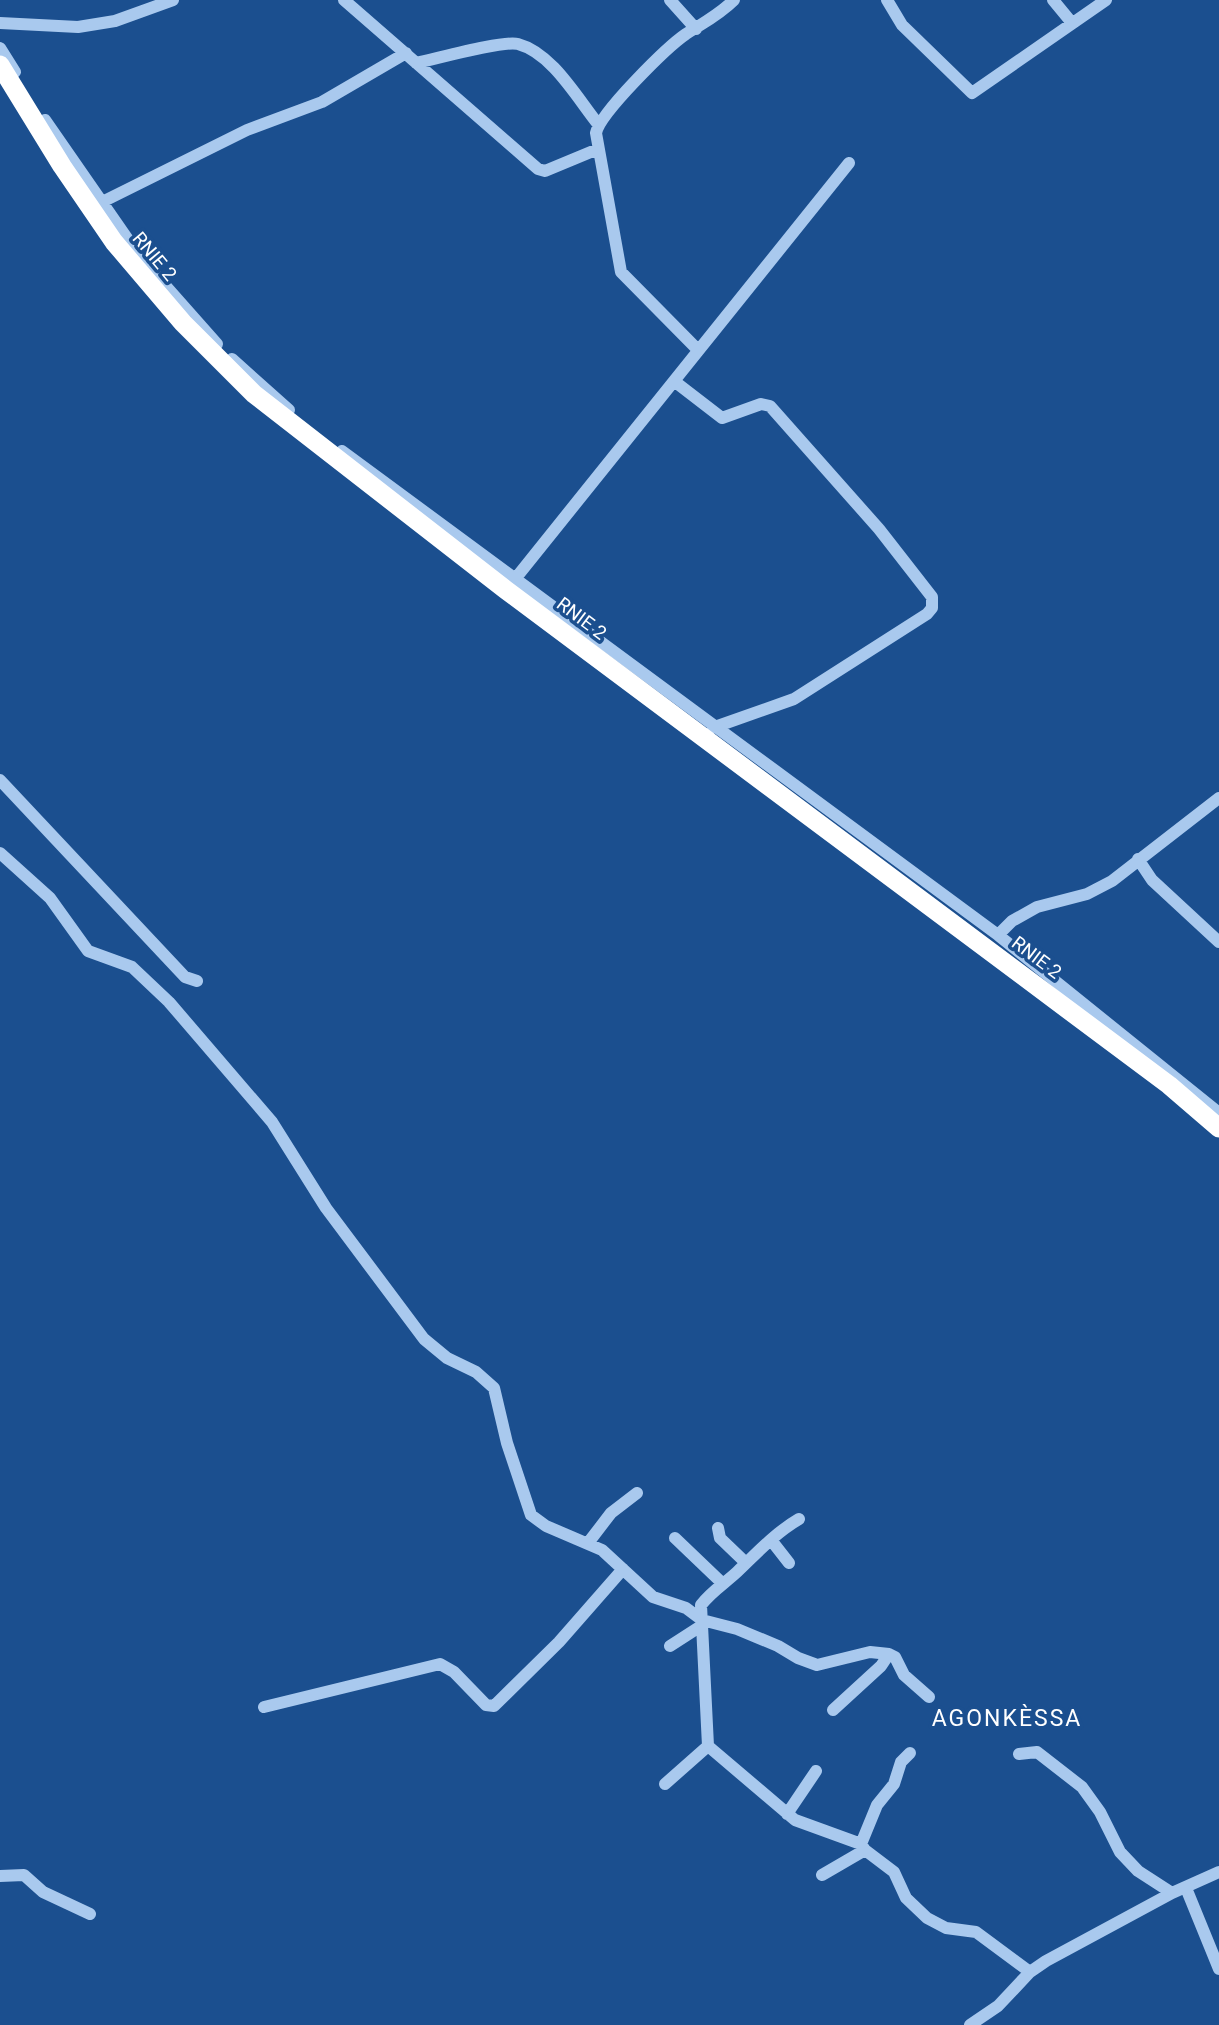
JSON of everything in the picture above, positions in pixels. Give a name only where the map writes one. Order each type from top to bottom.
[{"type":"highway","name":"RNIE 2","points":[[0,65],[155,292],[254,394],[707,730],[1169,1085],[1219,1128]]},
{"type":"street","points":[[0,23],[78,27],[115,21],[173,0]]},
{"type":"street","points":[[344,0],[538,169],[545,171],[598,149]]},
{"type":"street","points":[[670,0],[696,29]]},
{"type":"street","points":[[598,124],[678,41],[712,20],[734,0]]},
{"type":"street","points":[[887,0],[902,25],[972,93],[1106,0]]},
{"type":"street","points":[[1053,0],[1072,23]]},
{"type":"street","points":[[416,63],[516,43],[535,51],[547,61],[598,124],[598,149],[621,272],[698,351]]},
{"type":"street","points":[[0,48],[96,205],[247,130],[322,102],[406,53]]},
{"type":"street","points":[[511,584],[849,163]]},
{"type":"street","points":[[674,381],[722,418],[761,404],[770,406],[879,529],[932,597],[933,604],[927,614],[794,699],[707,730]]},
{"type":"street","points":[[707,730],[998,935],[1219,1113]]},
{"type":"street","points":[[0,780],[184,977],[197,981]]},
{"type":"street","points":[[998,935],[1012,920],[1037,907],[1098,889],[1219,798]]},
{"type":"street","points":[[0,853],[50,898],[88,951],[132,967],[169,1002],[272,1122],[326,1208],[424,1339],[447,1359],[476,1372],[494,1388],[507,1443],[531,1515],[546,1525],[589,1543],[653,1597],[685,1608],[701,1623],[737,1629],[817,1665],[870,1652],[889,1654],[895,1657],[904,1675],[929,1697]]},
{"type":"street","points":[[1138,859],[1171,899],[1219,942]]},
{"type":"street","points":[[589,1543],[611,1513],[637,1493]]},
{"type":"street","points":[[799,1519],[721,1583],[701,1605],[707,1670],[705,1725],[708,1746],[787,1814],[814,1829],[863,1847],[894,1872],[906,1898],[927,1918],[946,1928],[976,1932],[1030,1972]]},
{"type":"street","points":[[718,1528],[720,1538],[745,1562]]},
{"type":"street","points":[[675,1538],[721,1583]]},
{"type":"street","points":[[771,1540],[789,1563]]},
{"type":"street","points":[[264,1707],[440,1664],[454,1672],[486,1705],[494,1706],[559,1642],[622,1569]]},
{"type":"street","points":[[670,1646],[701,1623]]},
{"type":"street","points":[[833,1710],[881,1666],[889,1654]]},
{"type":"street","points":[[665,1784],[708,1746]]},
{"type":"street","points":[[1019,1754],[1037,1752],[1082,1787],[1100,1812],[1120,1852],[1138,1871],[1172,1893]]},
{"type":"street","points":[[822,1875],[863,1847],[877,1805],[894,1784],[901,1762],[910,1753]]},
{"type":"street","points":[[787,1814],[816,1771]]},
{"type":"street","points":[[970,2025],[998,2006],[1030,1972],[1172,1893],[1219,1872]]},
{"type":"street","points":[[0,1876],[23,1875],[43,1892],[90,1914]]},
{"type":"street","points":[[1186,1888],[1219,1969]]},
{"type":"district","name":"AGONKÈSSA","points":[[1007,1718]]}]
